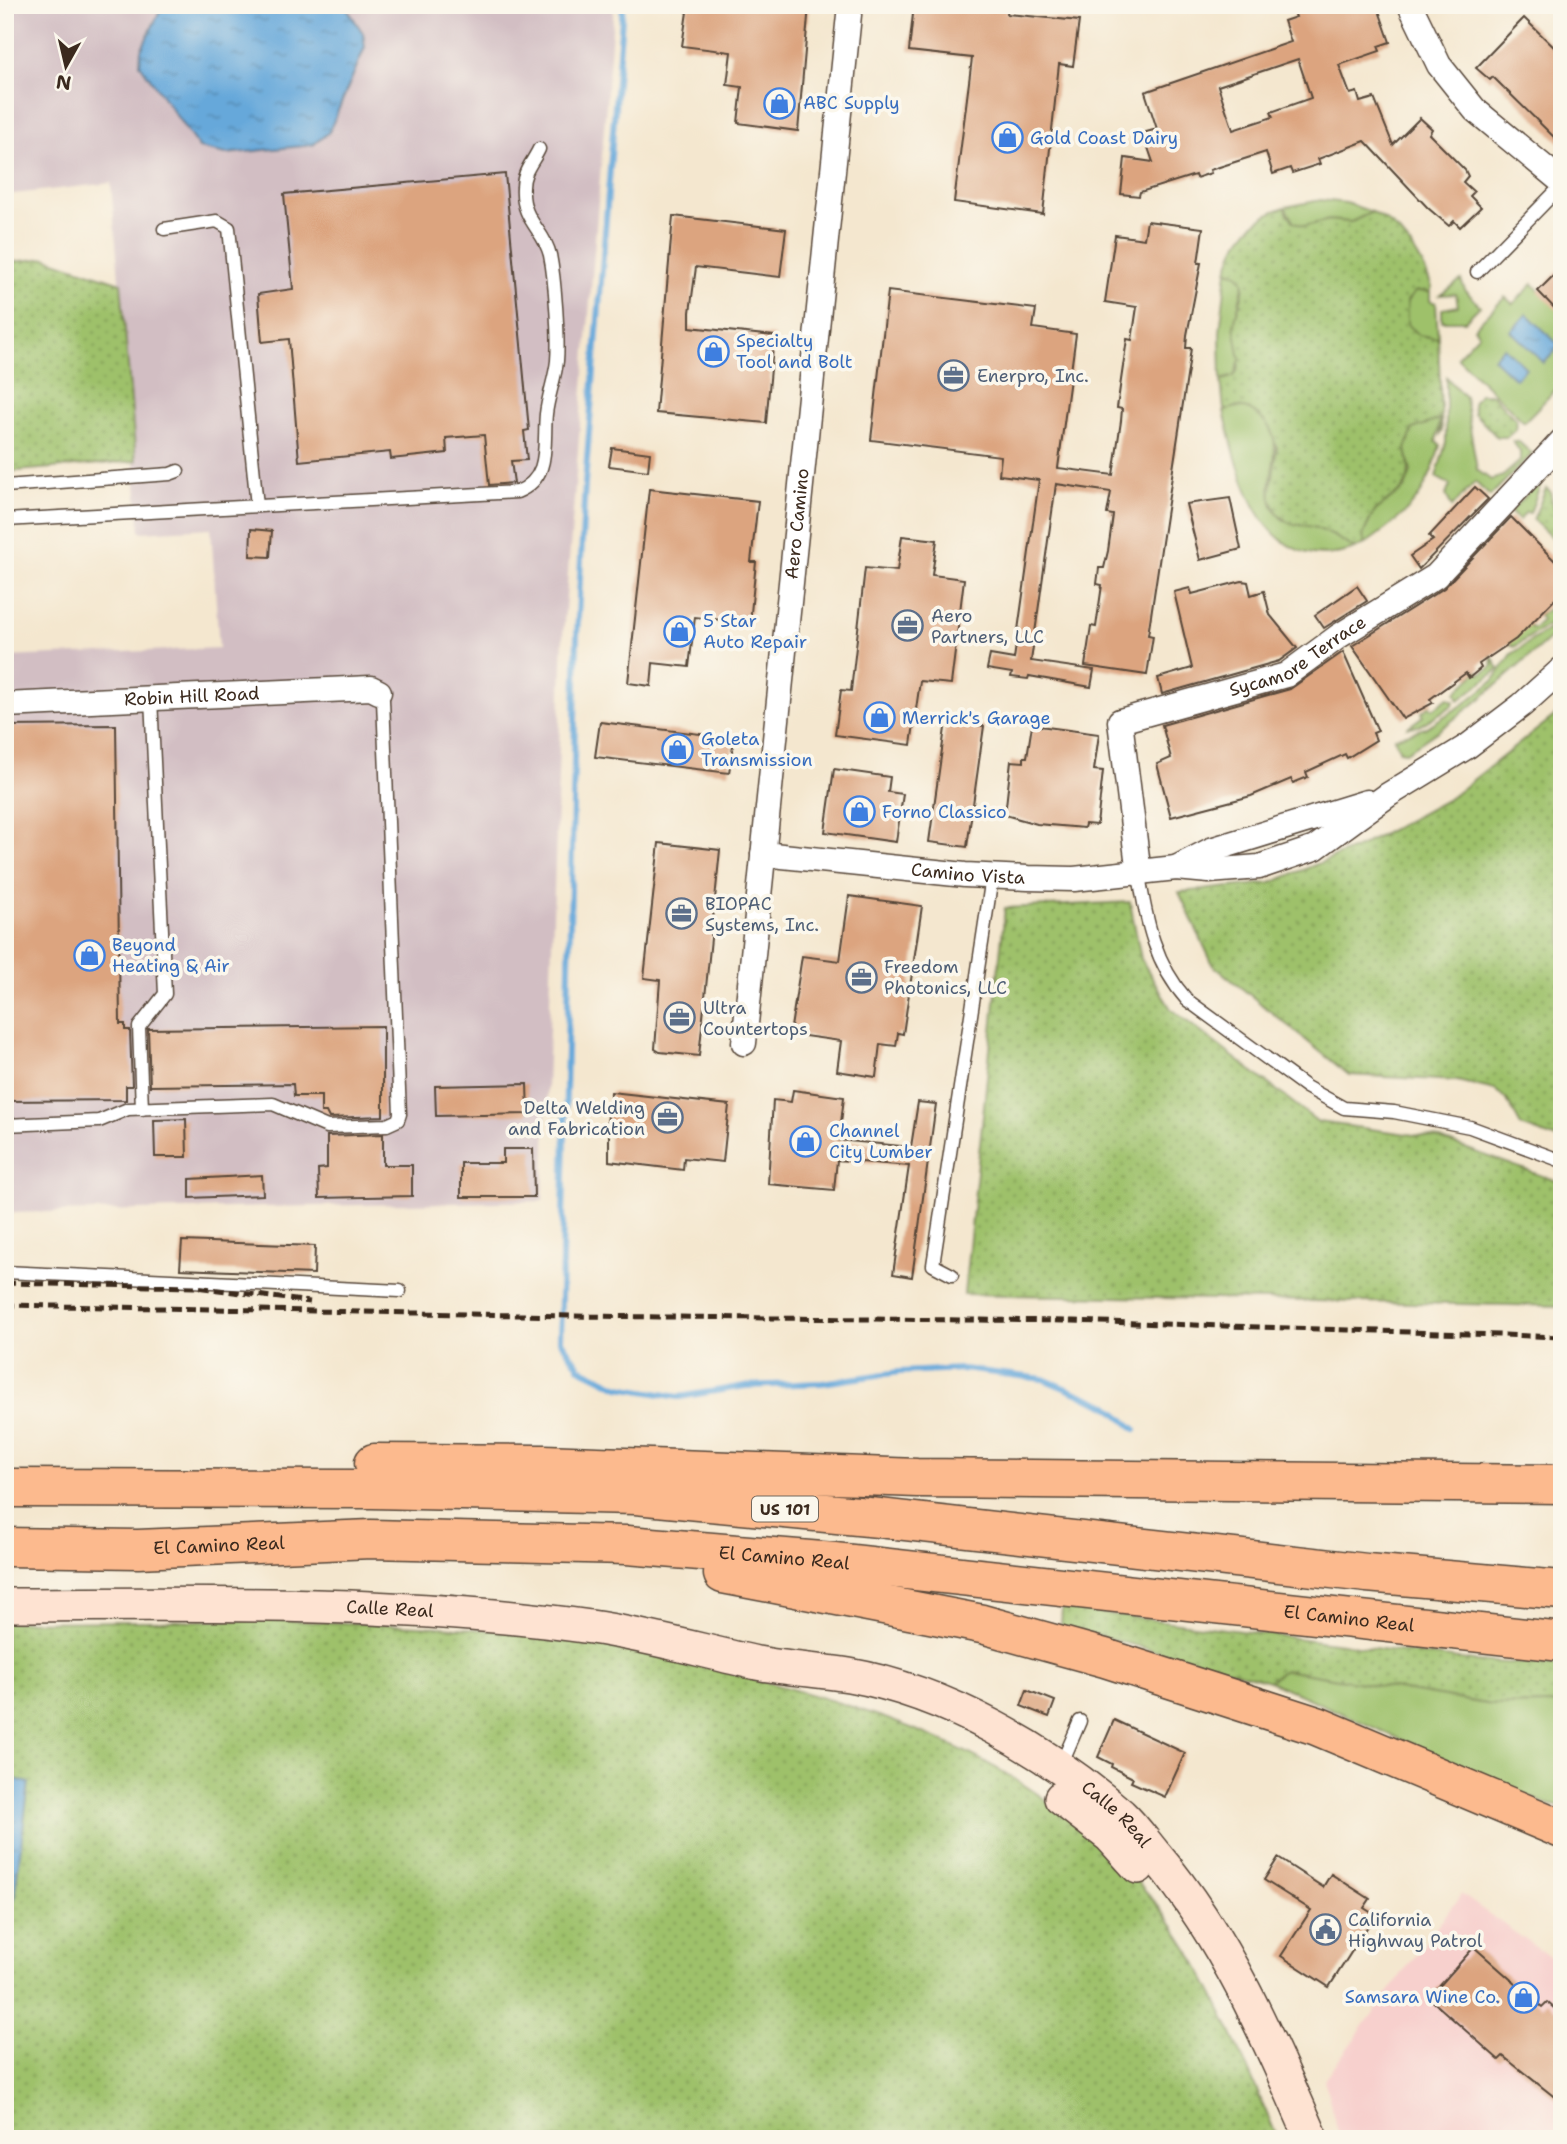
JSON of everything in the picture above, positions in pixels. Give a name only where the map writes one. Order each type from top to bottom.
[{"type":"highway","points":[[43,1487],[174,1463],[544,1464],[917,1478],[1562,1484]]},
{"type":"highway","name":"US 101","points":[[5,1488],[371,1489],[636,1495],[893,1520],[1367,1573],[1562,1590]]},
{"type":"highway","name":"El Camino Real","points":[[5,1547],[138,1549],[371,1539],[627,1545],[834,1562],[1562,1642]]},
{"type":"highway","points":[[627,1545],[688,1567],[982,1624],[1105,1658],[1317,1726],[1562,1829]]},
{"type":"main road","name":"Calle Real","points":[[5,1605],[271,1604],[502,1616],[596,1628],[771,1665],[852,1675],[914,1694],[984,1723],[1029,1746],[1124,1818],[1186,1892],[1241,1983],[1312,2139]]},
{"type":"main road","name":"Calle Real","points":[[771,1665],[903,1710],[963,1737],[1020,1767],[1110,1836],[1146,1875],[1226,1990],[1288,2139]]},
{"type":"street","name":"Aero Camino","points":[[744,1043],[850,5]]},
{"type":"street","points":[[1410,5],[1439,65],[1475,110],[1562,183]]},
{"type":"street","name":"Sycamore Terrace","points":[[1139,874],[1120,721],[1286,675],[1339,636],[1436,576],[1562,441]]},
{"type":"street","name":"Camino Vista","points":[[763,854],[992,877],[1074,878],[1139,874],[1176,868],[1238,870],[1303,854],[1388,795],[1468,746],[1522,705],[1562,668]]},
{"type":"street","name":"Robin Hill Road","points":[[5,705],[371,688],[379,692]]},
{"type":"lane","points":[[5,520],[517,492],[534,482],[545,458],[546,412],[557,359],[550,255],[528,218],[523,189],[529,164],[539,149]]},
{"type":"lane","points":[[1477,272],[1562,183]]},
{"type":"lane","points":[[163,229],[217,221],[229,228],[257,506]]},
{"type":"lane","points":[[5,486],[170,474],[178,471]]},
{"type":"lane","points":[[5,1125],[99,1121],[123,1111],[142,1108],[273,1104],[327,1127],[387,1125],[398,1119],[396,984],[383,700],[379,692]]},
{"type":"lane","points":[[142,1108],[139,1027],[165,994],[151,698]]},
{"type":"lane","points":[[1139,874],[1150,935],[1172,983],[1187,1000],[1306,1087],[1344,1108],[1394,1112],[1470,1127],[1562,1160]]},
{"type":"lane","points":[[952,1275],[933,1265],[992,877]]},
{"type":"lane","points":[[5,1272],[400,1291]]},
{"type":"lane","points":[[1060,1768],[1080,1721]]},
{"type":"shaded area","points":[[5,5],[614,5],[563,635],[543,1201],[5,1213],[5,657],[219,648],[211,528],[140,532],[111,183],[5,195]]},
{"type":"shaded area","points":[[1461,1894],[1562,1966],[1562,2139],[1340,2139],[1324,2080]]},
{"type":"green space","points":[[1321,200],[1346,203],[1372,212],[1351,222],[1329,220],[1304,226],[1293,221],[1285,207]]},
{"type":"green space","points":[[1285,207],[1288,215],[1310,225],[1329,220],[1351,222],[1372,212],[1392,225],[1409,243],[1432,287],[1430,292],[1417,291],[1407,324],[1418,335],[1438,338],[1442,431],[1440,434],[1440,419],[1406,449],[1409,473],[1404,486],[1374,513],[1363,535],[1365,544],[1355,549],[1315,528],[1290,524],[1277,513],[1270,497],[1277,447],[1236,407],[1224,411],[1221,380],[1231,377],[1239,366],[1234,325],[1244,282],[1233,272],[1227,271],[1230,260],[1240,240],[1254,223]]},
{"type":"green space","points":[[46,258],[121,283],[136,461],[5,472],[5,263]]},
{"type":"green space","points":[[1227,271],[1238,274],[1244,282],[1234,325],[1240,360],[1234,376],[1221,380],[1220,332]]},
{"type":"green space","points":[[1461,280],[1465,290],[1480,306],[1465,321],[1442,321],[1442,309],[1458,306],[1456,294],[1440,295]]},
{"type":"green space","points":[[1533,284],[1562,313],[1562,383],[1524,422],[1457,357],[1479,334],[1474,328],[1505,297],[1513,304]]},
{"type":"green space","points":[[1416,291],[1430,292],[1430,301],[1436,303],[1438,338],[1418,335],[1407,324],[1407,301]]},
{"type":"green space","points":[[1446,377],[1465,397],[1477,470],[1491,480],[1503,476],[1520,461],[1520,452],[1513,441],[1519,442],[1532,454],[1490,496],[1475,482],[1452,507],[1446,495],[1450,485],[1436,477],[1446,443]]},
{"type":"green space","points":[[1480,394],[1491,394],[1516,420],[1515,430],[1507,437],[1497,437],[1474,413],[1473,403]]},
{"type":"green space","points":[[1236,407],[1254,413],[1270,428],[1275,452],[1270,490],[1272,502],[1281,518],[1290,523],[1321,530],[1355,549],[1324,555],[1298,550],[1277,537],[1248,492],[1238,464],[1224,411]]},
{"type":"green space","points":[[1440,419],[1436,442],[1440,445],[1422,491],[1404,513],[1365,544],[1363,535],[1374,512],[1405,488],[1411,472],[1406,449],[1413,429]]},
{"type":"green space","points":[[1544,475],[1530,513],[1526,512],[1519,520],[1510,512]]},
{"type":"green space","points":[[1546,488],[1550,491],[1554,508],[1562,518],[1562,547],[1533,520]]},
{"type":"green space","points":[[1562,590],[1562,616],[1514,647],[1494,632],[1528,625],[1533,629],[1542,620],[1539,616],[1559,602],[1554,596]]},
{"type":"green space","points":[[1562,620],[1562,628],[1467,709],[1406,752],[1400,751],[1394,738],[1425,728],[1464,704],[1493,681],[1512,654]]},
{"type":"green space","points":[[1491,655],[1499,669],[1459,700],[1456,692],[1478,671],[1481,674],[1493,666]]},
{"type":"green space","points":[[1448,698],[1454,701],[1453,705],[1419,726],[1408,727],[1423,716],[1422,712],[1430,706],[1433,709]]},
{"type":"green space","points":[[1562,710],[1562,1141],[1521,1126],[1507,1100],[1495,1090],[1457,1081],[1349,1075],[1213,965],[1179,892],[1271,883],[1361,846],[1450,798]]},
{"type":"green space","points":[[1130,902],[1141,959],[1171,1009],[1318,1122],[1437,1138],[1562,1183],[1562,1306],[964,1294],[1005,908]]},
{"type":"green space","points":[[1062,1608],[1474,1661],[1562,1666],[1562,1704],[1492,1705],[1284,1670],[1269,1681],[1061,1626]]},
{"type":"green space","points":[[276,1620],[493,1630],[607,1646],[694,1665],[855,1708],[910,1727],[963,1751],[1014,1778],[1062,1811],[1107,1850],[1150,1896],[1171,1923],[1207,1982],[1278,2139],[5,2139],[5,1622]]},
{"type":"green space","points":[[1284,1670],[1492,1705],[1562,1704],[1562,1807],[1546,1804],[1269,1681]]},
{"type":"water","points":[[163,5],[345,5],[363,33],[365,47],[329,132],[313,145],[226,154],[199,148],[140,64],[141,50]]},
{"type":"water","points":[[1527,314],[1560,346],[1544,363],[1511,331]]},
{"type":"water","points":[[1504,347],[1526,368],[1515,379],[1493,358]]},
{"type":"water","points":[[5,1776],[29,1783],[14,1900],[5,1913]]},
{"type":"building","points":[[688,5],[809,5],[798,131],[738,123],[742,87],[727,85],[731,52],[682,46]]},
{"type":"building","points":[[914,5],[1008,5],[1007,14],[1079,21],[1073,66],[1059,64],[1043,214],[954,202],[972,58],[909,51]]},
{"type":"building","points":[[1314,5],[1315,10],[1329,5],[1377,5],[1390,42],[1378,46],[1380,51],[1339,65],[1350,94],[1357,92],[1360,102],[1374,98],[1393,145],[1420,118],[1432,129],[1429,134],[1465,170],[1468,176],[1463,182],[1474,192],[1470,196],[1481,207],[1460,227],[1454,221],[1449,226],[1428,208],[1365,141],[1318,159],[1320,164],[1292,173],[1290,168],[1273,174],[1266,152],[1210,170],[1211,173],[1196,178],[1195,175],[1140,192],[1139,196],[1121,194],[1125,158],[1153,162],[1143,133],[1157,129],[1145,92],[1291,42],[1284,21],[1296,17],[1294,12]],"holes":[[[1298,59],[1311,98],[1271,112],[1273,117],[1233,130],[1218,86]]]},
{"type":"building","points":[[1524,18],[1562,55],[1562,145],[1493,77],[1490,80],[1476,68]]},
{"type":"building","points":[[505,174],[529,430],[524,431],[527,460],[511,461],[514,483],[489,485],[484,435],[446,438],[447,453],[391,459],[390,452],[299,461],[289,339],[262,342],[258,294],[293,289],[284,194]]},
{"type":"building","points":[[673,216],[786,229],[780,277],[696,267],[690,312],[690,327],[774,336],[766,423],[656,413]]},
{"type":"building","points":[[1147,221],[1203,228],[1198,263],[1201,263],[1187,335],[1186,348],[1191,348],[1148,635],[1153,636],[1147,675],[1085,666],[1091,626],[1096,627],[1102,585],[1097,584],[1099,568],[1104,568],[1108,551],[1113,515],[1107,514],[1111,492],[1056,484],[1031,661],[1094,670],[1091,687],[1029,676],[1028,679],[1011,677],[1012,673],[987,669],[990,655],[1014,659],[1039,480],[999,475],[1001,456],[871,440],[888,291],[1036,309],[1033,328],[1076,334],[1058,468],[1113,475],[1122,409],[1117,408],[1120,387],[1127,339],[1132,340],[1137,307],[1105,302],[1115,235],[1144,239]]},
{"type":"building","points":[[1562,267],[1562,316],[1538,291]]},
{"type":"building","points":[[612,448],[650,453],[648,471],[609,466]]},
{"type":"building","points":[[1475,487],[1488,499],[1419,569],[1410,556],[1433,540],[1429,536]]},
{"type":"building","points":[[649,489],[758,501],[751,562],[756,562],[750,623],[695,617],[689,667],[653,663],[651,686],[628,683]]},
{"type":"building","points":[[1230,498],[1241,549],[1200,560],[1186,504]]},
{"type":"building","points":[[1511,517],[1562,568],[1562,592],[1516,639],[1479,664],[1481,668],[1469,678],[1466,673],[1430,699],[1433,703],[1403,719],[1352,646],[1444,588]]},
{"type":"building","points":[[251,529],[272,531],[270,557],[250,556]]},
{"type":"building","points":[[902,536],[937,540],[932,575],[964,579],[951,684],[920,681],[911,745],[835,735],[841,690],[851,691],[865,568],[897,571]]},
{"type":"building","points":[[1242,581],[1248,582],[1251,595],[1264,591],[1270,615],[1297,648],[1279,661],[1162,694],[1158,678],[1192,668],[1174,592],[1190,588],[1192,594]]},
{"type":"building","points":[[1357,586],[1367,601],[1324,628],[1315,615]]},
{"type":"building","points":[[1343,652],[1378,731],[1373,733],[1376,740],[1347,758],[1345,754],[1306,772],[1308,777],[1293,783],[1291,779],[1251,796],[1171,817],[1157,764],[1171,758],[1162,725],[1290,689]]},
{"type":"building","points":[[946,721],[984,726],[967,847],[929,842]]},
{"type":"building","points":[[600,722],[734,738],[729,773],[595,757]]},
{"type":"building","points":[[116,725],[120,1024],[125,1024],[125,1030],[130,1030],[132,1086],[126,1086],[126,1100],[5,1101],[5,726]]},
{"type":"building","points":[[1032,725],[1099,734],[1094,770],[1103,771],[1097,825],[1085,824],[1084,828],[1037,824],[1005,815],[1011,761],[1024,762],[1024,757],[1027,757]]},
{"type":"building","points":[[834,769],[890,777],[888,792],[903,794],[896,842],[825,832]]},
{"type":"building","points":[[659,843],[720,850],[699,1056],[660,1052],[655,1049],[660,980],[644,978]]},
{"type":"building","points":[[849,896],[922,906],[903,1034],[898,1033],[896,1046],[880,1044],[876,1077],[837,1071],[841,1041],[790,1034],[802,956],[840,961]]},
{"type":"building","points":[[383,1026],[383,1116],[329,1118],[326,1112],[321,1112],[321,1096],[294,1096],[293,1084],[150,1086],[148,1029]]},
{"type":"building","points":[[527,1084],[528,1114],[436,1116],[435,1086]]},
{"type":"building","points":[[793,1090],[844,1097],[839,1140],[911,1147],[918,1102],[936,1104],[912,1277],[893,1274],[909,1166],[837,1160],[834,1190],[768,1184],[773,1100],[791,1102]]},
{"type":"building","name":"Delta Welding and Fabrication","points":[[611,1092],[729,1105],[723,1162],[684,1158],[683,1170],[609,1161],[609,1132],[606,1131]]},
{"type":"building","points":[[186,1119],[187,1157],[155,1157],[154,1120]]},
{"type":"building","points":[[383,1134],[383,1165],[412,1165],[412,1196],[319,1198],[318,1169],[327,1168],[327,1136]]},
{"type":"building","points":[[503,1149],[533,1149],[534,1197],[461,1197],[461,1163],[503,1163]]},
{"type":"building","points":[[262,1175],[263,1195],[190,1198],[190,1179]]},
{"type":"building","points":[[182,1241],[315,1246],[314,1274],[180,1269]]},
{"type":"building","points":[[1027,1690],[1055,1701],[1049,1717],[1021,1706]]},
{"type":"building","points":[[1114,1720],[1185,1753],[1165,1797],[1131,1782],[1133,1778],[1098,1757]]},
{"type":"building","points":[[1278,1858],[1323,1887],[1331,1874],[1370,1899],[1364,1908],[1375,1915],[1329,1987],[1281,1956],[1311,1910],[1264,1880]]},
{"type":"building","points":[[1474,1947],[1542,2007],[1547,2002],[1562,2015],[1562,2103],[1503,2056],[1499,2060],[1429,1998]]},
{"type":"waterway","points":[[623,5],[585,484],[577,636],[560,1340],[580,1368],[619,1387],[679,1397],[745,1386],[822,1383],[899,1372],[963,1369],[1043,1379],[1108,1406],[1135,1429]]},
{"type":"waterway","points":[[1556,1881],[1562,1887]]},
{"type":"railway","points":[[5,1283],[196,1287],[310,1302]]},
{"type":"railway","points":[[5,1305],[570,1316],[1073,1321],[1562,1337]]},
{"type":"place","name":"ABC Supply","points":[[780,103]]},
{"type":"place","name":"Gold Coast Dairy","points":[[1007,138]]},
{"type":"place","name":"Specialty Tool and Bolt","points":[[713,351]]},
{"type":"place","name":"Enerpro, Inc.","points":[[954,376]]},
{"type":"place","name":"Aero Partners, LLC","points":[[908,626]]},
{"type":"place","name":"5 Star Auto Repair","points":[[680,631]]},
{"type":"place","name":"Merrick's Garage","points":[[879,718]]},
{"type":"place","name":"Goleta Transmission","points":[[678,749]]},
{"type":"place","name":"Forno Classico","points":[[859,812]]},
{"type":"place","name":"BIOPAC Systems, Inc.","points":[[682,914]]},
{"type":"place","name":"Beyond Heating & Air","points":[[89,955]]},
{"type":"place","name":"Freedom Photonics, LLC","points":[[861,977]]},
{"type":"place","name":"Ultra Countertops","points":[[680,1018]]},
{"type":"place","name":"Delta Welding and Fabrication","points":[[668,1118]]},
{"type":"place","name":"Channel City Lumber","points":[[806,1141]]},
{"type":"place","name":"California Highway Patrol","points":[[1325,1930]]},
{"type":"place","name":"Samsara Wine Co.","points":[[1523,1997]]}]
